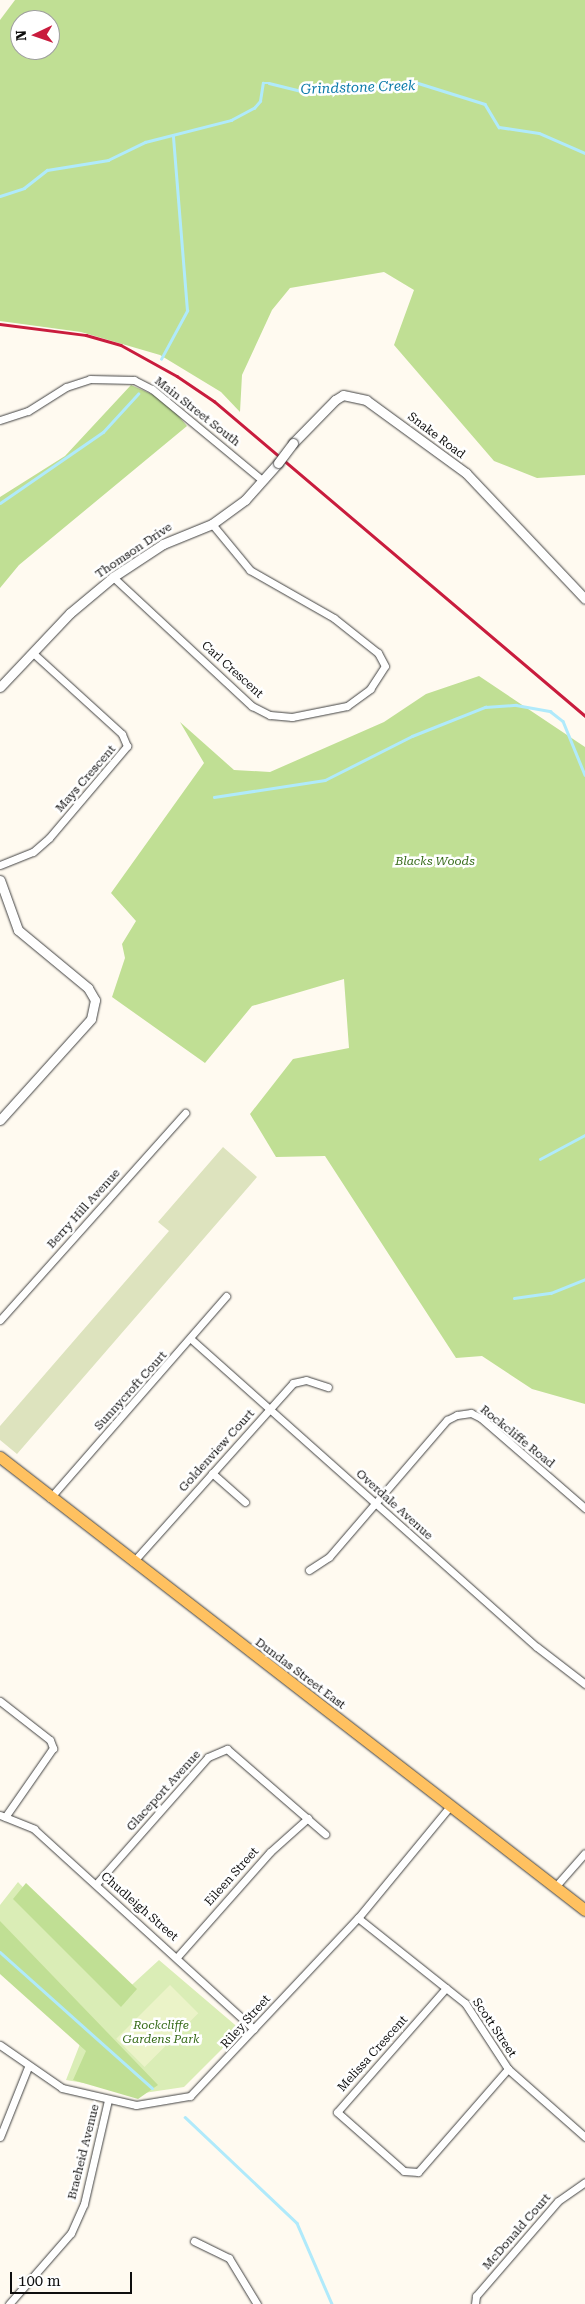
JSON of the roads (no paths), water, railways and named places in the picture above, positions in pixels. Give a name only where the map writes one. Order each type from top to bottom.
[{"type":"main road","name":"Dundas Street East","points":[[0,1457],[50,1498],[451,1804],[585,1910]]},
{"type":"street","name":"Main Street South","points":[[0,420],[28,411],[66,387],[90,379],[134,380],[152,389],[262,480]]},
{"type":"street","name":"Snake Road","points":[[262,480],[293,443],[335,400],[343,395],[366,400],[466,473],[585,599]]},
{"type":"street","name":"Thomson Drive","points":[[0,687],[70,613],[113,578],[163,544],[212,524],[246,500],[262,480]]},
{"type":"street","name":"Carl Crescent","points":[[113,578],[252,706],[270,715],[292,717],[347,706],[370,689],[385,666],[378,653],[334,618],[250,570],[212,524]]},
{"type":"street","name":"Mays Crescent","points":[[0,866],[33,852],[49,838],[127,746],[122,734],[33,653]]},
{"type":"street","points":[[0,880],[18,930],[88,988],[95,1000],[91,1019],[0,1120]]},
{"type":"street","name":"Berry Hill Avenue","points":[[0,1320],[185,1113]]},
{"type":"street","name":"Sunnycroft Court","points":[[50,1498],[191,1339],[226,1296]]},
{"type":"street","name":"Overdale Avenue","points":[[191,1339],[374,1504],[537,1647],[585,1684]]},
{"type":"street","name":"Goldenview Court","points":[[133,1562],[270,1409],[299,1380],[328,1387]]},
{"type":"street","name":"Rockcliffe Road","points":[[374,1504],[447,1420],[471,1413],[585,1508]]},
{"type":"street","points":[[212,1474],[245,1502]]},
{"type":"street","points":[[309,1570],[329,1557],[374,1504]]},
{"type":"street","points":[[0,1701],[50,1740],[52,1748],[3,1816]]},
{"type":"street","name":"Glaceport Avenue","points":[[96,1884],[208,1757],[227,1749],[324,1834]]},
{"type":"street","name":"Riley Street","points":[[0,2045],[28,2068],[62,2088],[136,2106],[190,2096],[358,1918],[451,1804]]},
{"type":"street","name":"Chudleigh Street","points":[[3,1816],[34,1829],[178,1956],[254,2029]]},
{"type":"street","name":"Eileen Street","points":[[178,1956],[270,1852],[308,1818]]},
{"type":"street","points":[[555,1887],[585,1853]]},
{"type":"street","name":"Scott Street","points":[[358,1918],[465,2003],[508,2069],[585,2137]]},
{"type":"street","name":"Melissa Crescent","points":[[446,1988],[337,2112],[404,2172],[418,2172],[508,2069]]},
{"type":"street","points":[[0,2137],[28,2068]]},
{"type":"street","name":"Braeheid Avenue","points":[[9,2304],[72,2232],[84,2204],[108,2100]]},
{"type":"street","name":"McDonald Court","points":[[476,2304],[476,2296],[558,2201],[585,2182]]},
{"type":"street","points":[[194,2241],[229,2258],[240,2270],[257,2304]]},
{"type":"waterway","name":"Grindstone Creek","points":[[0,196],[24,188],[47,170],[108,160],[145,142],[231,120],[254,108],[260,101],[263,83],[305,92],[415,82],[485,104],[499,127],[539,133],[585,153]]},
{"type":"waterway","points":[[161,359],[187,311],[173,136]]},
{"type":"waterway","points":[[0,503],[103,432],[138,394]]},
{"type":"waterway","points":[[214,797],[325,780],[412,736],[485,707],[516,705],[550,711],[563,721],[585,775]]},
{"type":"waterway","points":[[540,1159],[585,1135]]},
{"type":"waterway","points":[[514,1298],[551,1293],[585,1279]]},
{"type":"waterway","points":[[0,1952],[152,2088]]},
{"type":"waterway","points":[[185,2117],[297,2223],[332,2304]]},
{"type":"railway","points":[[0,324],[86,335],[121,345],[177,376],[214,401],[585,716]]},
{"type":"park label","name":"Blacks Woods","points":[[435,862]]},
{"type":"park label","name":"Rockcliffe Gardens Park","points":[[161,2033]]}]
